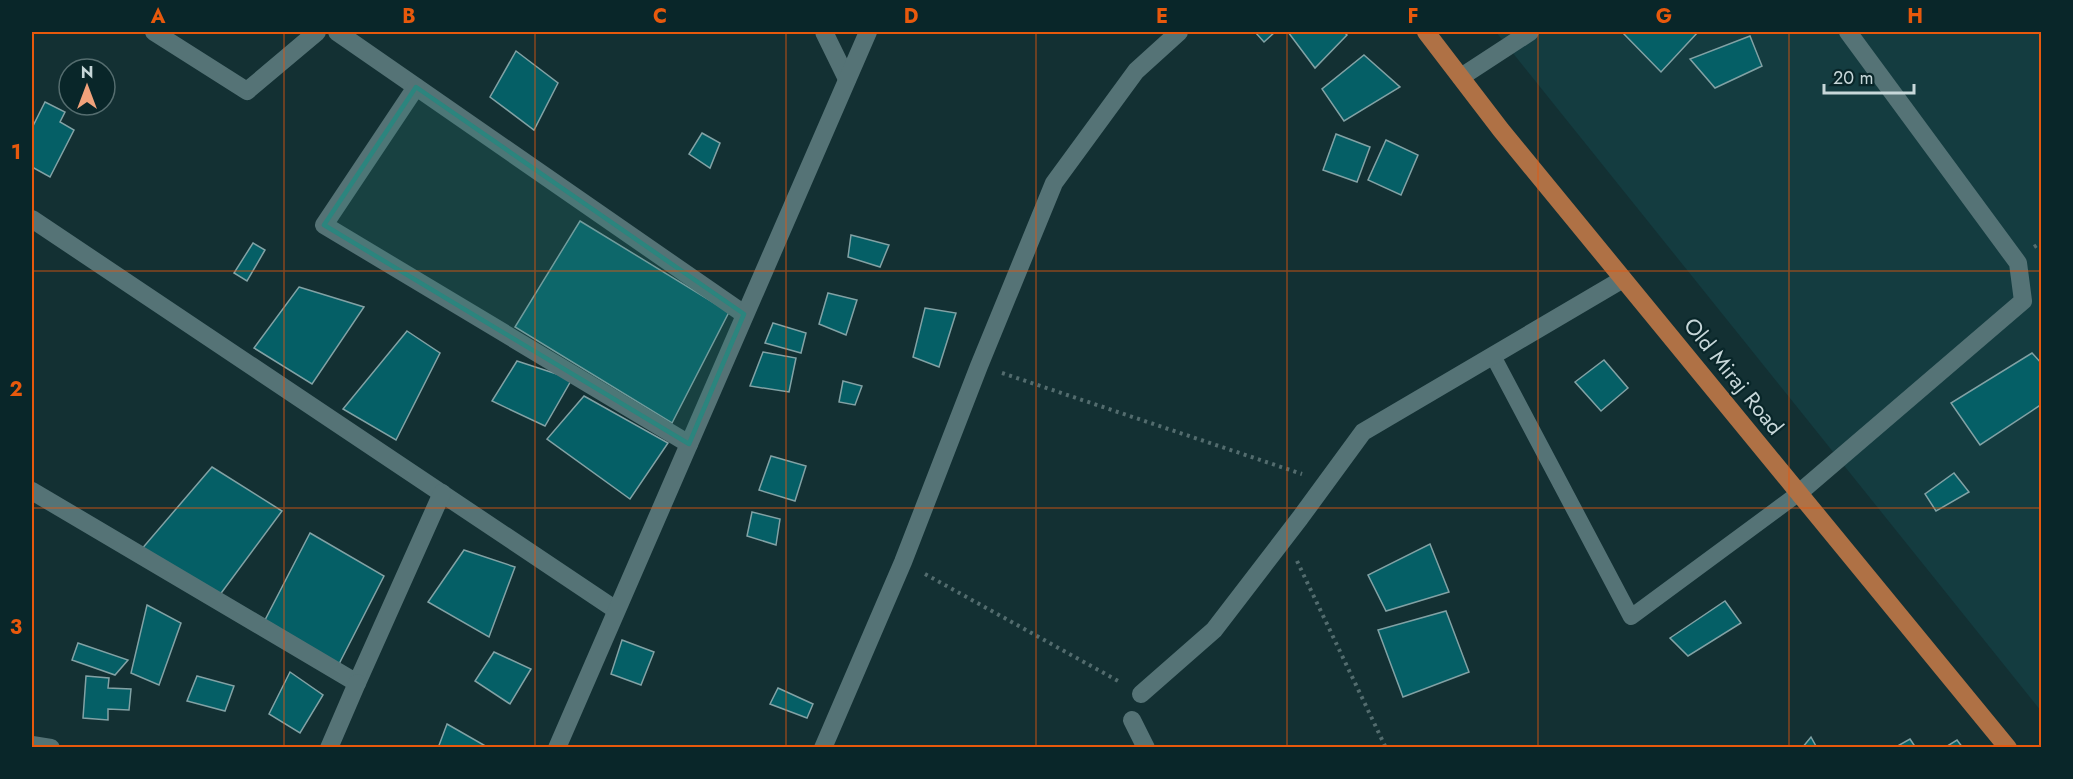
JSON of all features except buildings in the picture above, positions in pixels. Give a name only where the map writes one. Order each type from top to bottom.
[{"type":"main road","name":"Old Miraj Road","points":[[1426,32],[1501,130],[2008,747]]},
{"type":"street","points":[[154,32],[247,91],[316,32]]},
{"type":"street","points":[[337,32],[744,314]]},
{"type":"street","points":[[824,32],[847,79]]},
{"type":"street","points":[[557,747],[868,32]]},
{"type":"street","points":[[823,747],[903,562],[979,366],[1054,183],[1136,70],[1179,32]]},
{"type":"street","points":[[1461,77],[1530,32]]},
{"type":"street","points":[[1799,493],[2023,301],[2018,263],[1848,32]]},
{"type":"street","points":[[416,87],[324,225],[689,444]]},
{"type":"street","points":[[32,219],[616,610]]},
{"type":"street","points":[[1141,694],[1214,630],[1363,432],[1623,279]]},
{"type":"street","points":[[32,491],[357,683]]},
{"type":"street","points":[[329,747],[442,493]]},
{"type":"street","points":[[1132,720],[1146,747]]},
{"type":"street","points":[[32,745],[51,747]]},
{"type":"lane","points":[[1493,356],[1631,617],[1799,493]]},
{"type":"path","points":[[979,366],[1327,482]]},
{"type":"path","points":[[1285,537],[1386,747]]},
{"type":"path","points":[[903,562],[1141,694]]},
{"type":"highlighted area","points":[[416,87],[744,314],[689,444],[324,225]]},
{"type":"shaded area","points":[[1496,32],[2041,32],[2041,711]]}]
